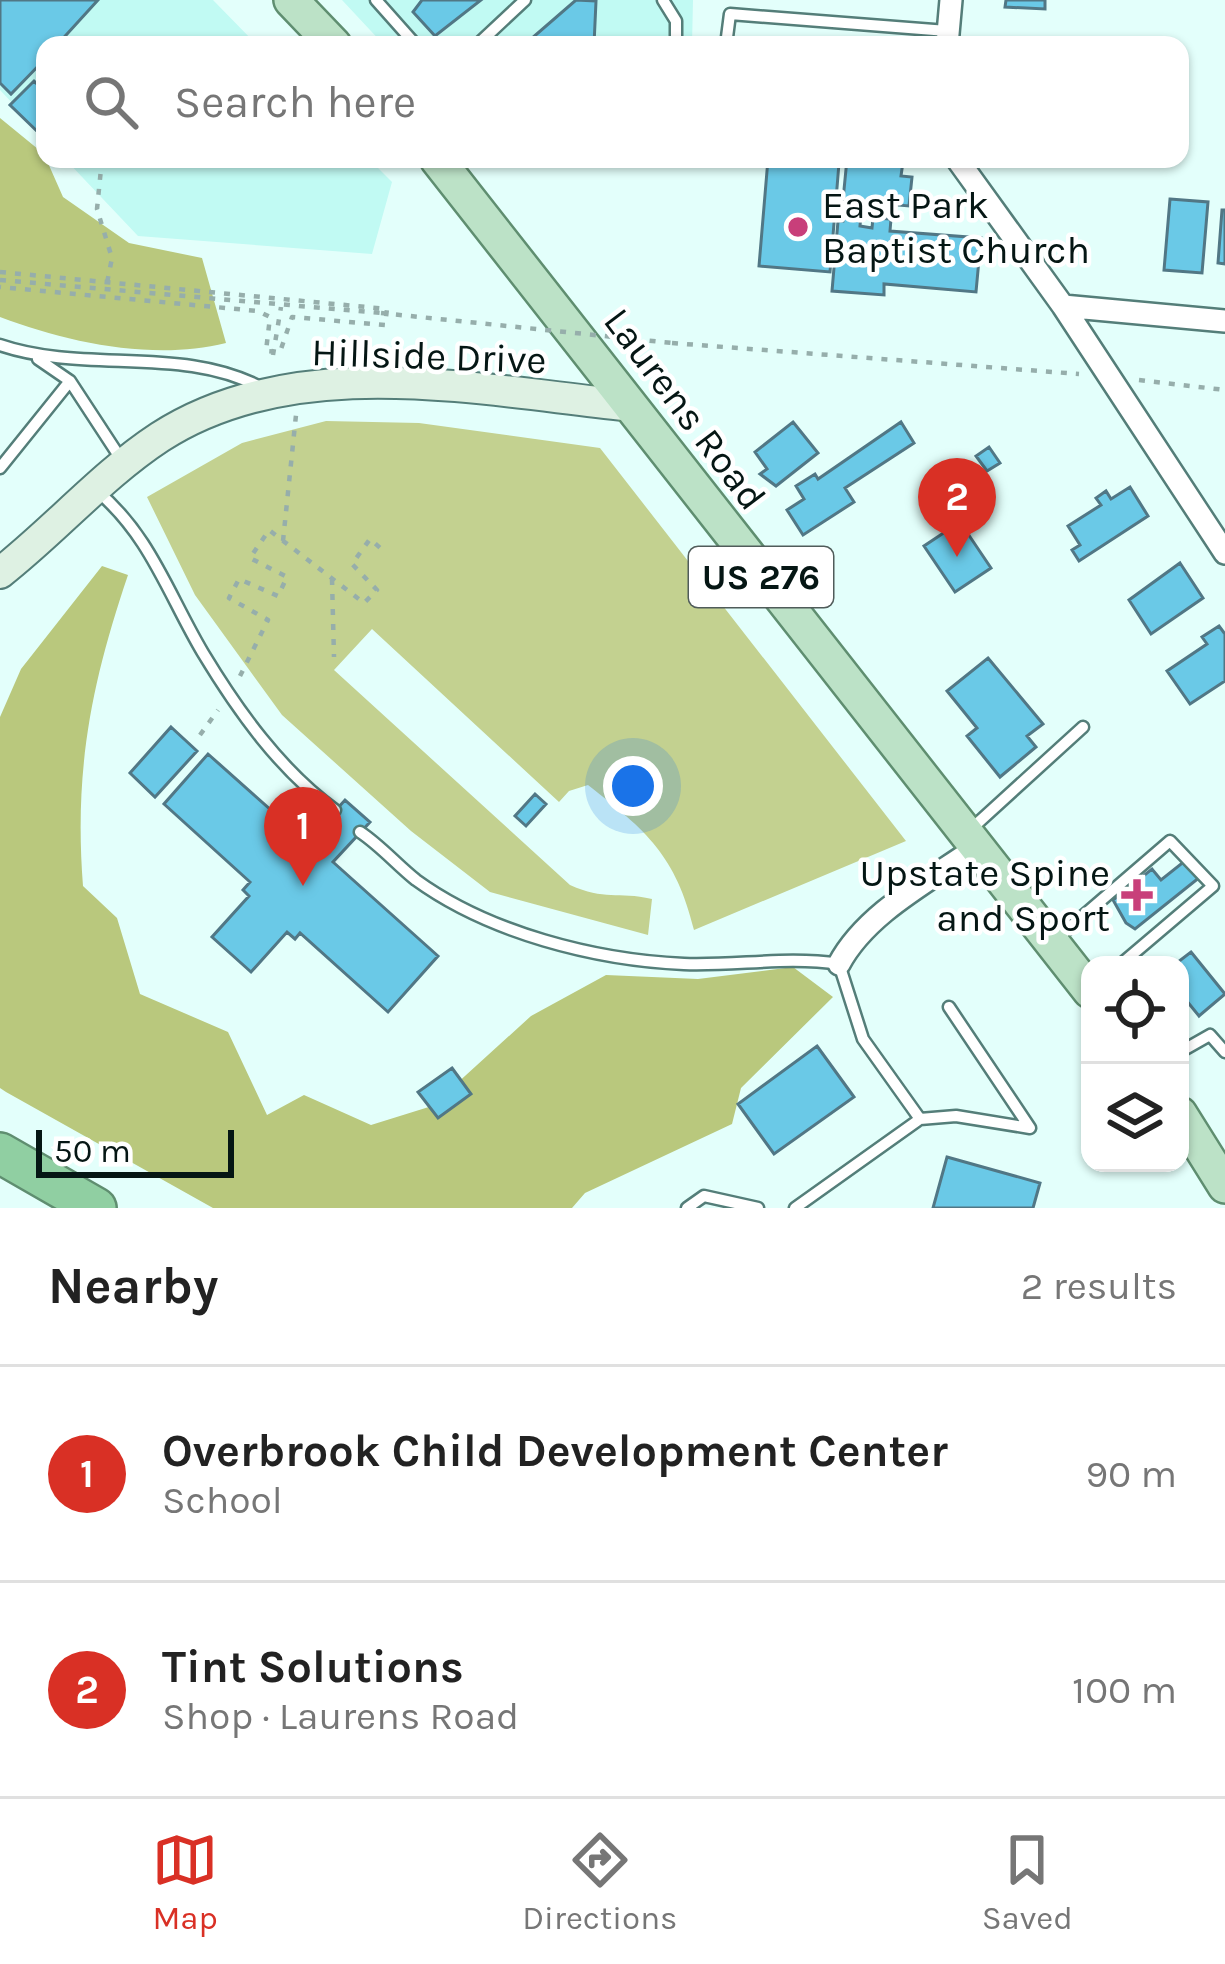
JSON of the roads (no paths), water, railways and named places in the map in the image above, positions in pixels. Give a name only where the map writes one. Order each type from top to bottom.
[{"type":"highway","points":[[0,1154],[96,1208]]},
{"type":"highway","points":[[0,1170],[55,1208]]},
{"type":"main road","points":[[306,9],[327,36]]},
{"type":"main road","name":"Laurens Road","points":[[444,168],[1081,980]]},
{"type":"main road","points":[[1189,1127],[1223,1174]]},
{"type":"street","points":[[948,36],[951,0]]},
{"type":"street","points":[[963,168],[1063,306],[1225,553]]},
{"type":"street","points":[[1063,306],[1225,321]]},
{"type":"street","name":"Hillside Drive","points":[[0,573],[161,436],[210,412],[270,393],[348,384],[448,387],[626,405]]},
{"type":"street","points":[[839,964],[850,942],[970,841]]},
{"type":"lane","points":[[376,0],[408,36]]},
{"type":"lane","points":[[487,36],[525,0]]},
{"type":"lane","points":[[663,0],[676,21],[676,36]]},
{"type":"lane","points":[[727,36],[730,14],[930,36]]},
{"type":"lane","points":[[0,345],[36,357],[224,368],[270,393]]},
{"type":"lane","points":[[36,357],[70,381],[124,465]]},
{"type":"lane","points":[[0,468],[70,381]]},
{"type":"lane","points":[[95,489],[130,519],[267,746],[335,810]]},
{"type":"lane","points":[[970,841],[1083,728]]},
{"type":"lane","points":[[360,832],[417,880],[476,914],[566,944],[680,964],[794,957],[839,964],[863,1039],[920,1119]]},
{"type":"lane","points":[[1052,944],[1170,841],[1214,886],[1131,956]]},
{"type":"lane","points":[[795,1208],[920,1119],[956,1116],[1030,1128],[949,1007]]},
{"type":"lane","points":[[1189,1047],[1210,1035],[1225,1052]]},
{"type":"lane","points":[[687,1208],[704,1196],[758,1208]]},
{"type":"place","name":"East Park Baptist Church","points":[[798,227]]},
{"type":"place","name":"Tint Solutions","points":[[957,557]]},
{"type":"place","name":"Overbrook Child Development Center","points":[[303,886]]},
{"type":"place","name":"Upstate Spine and Sport","points":[[1137,895]]}]
